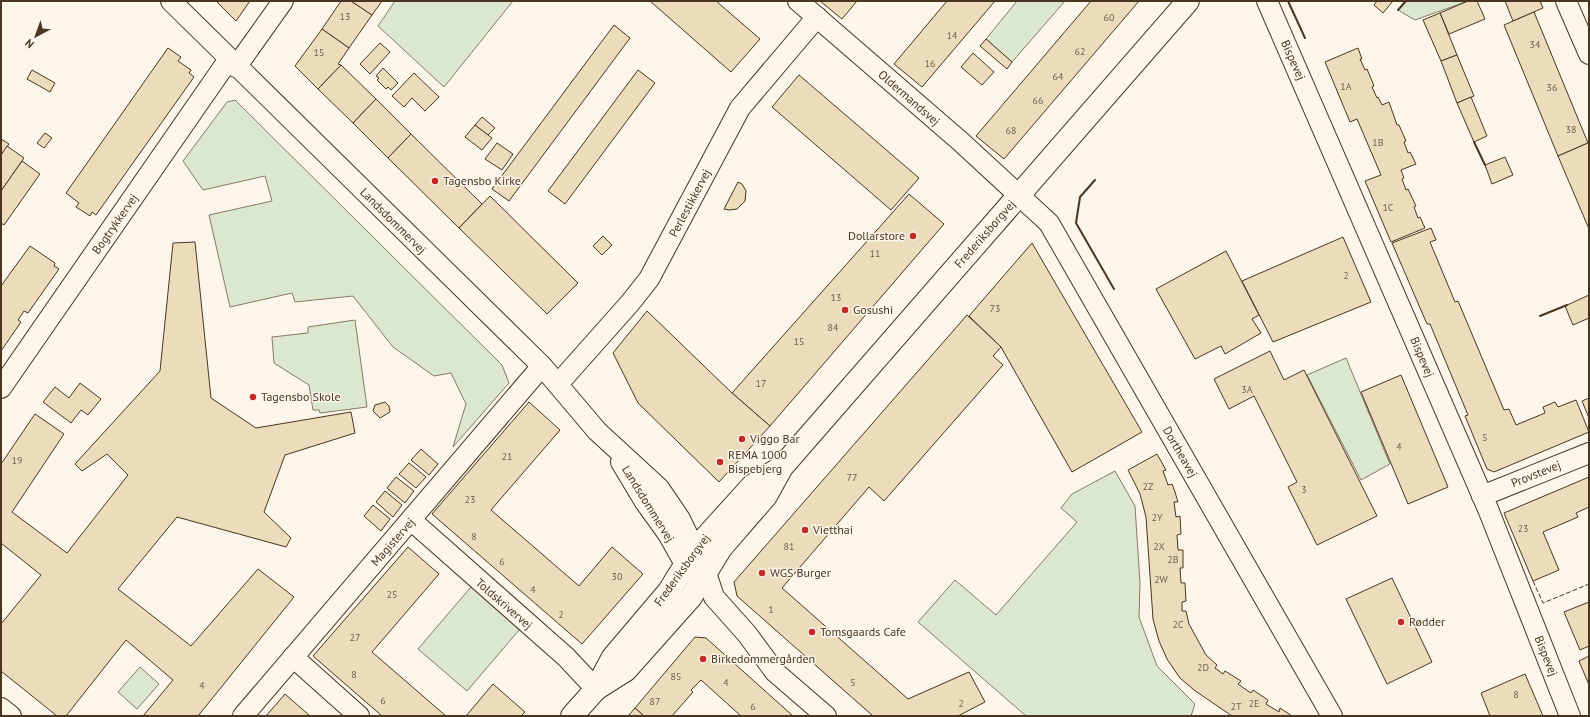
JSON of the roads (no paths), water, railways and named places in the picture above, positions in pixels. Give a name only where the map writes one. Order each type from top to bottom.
[{"type":"street","name":"Landsdommervej","points":[[170,1],[542,366],[597,431],[659,488],[680,519],[690,556]]},
{"type":"street","name":"Bogtrykkervej","points":[[1,388],[232,63],[283,1]]},
{"type":"street","name":"Oldermandsvej","points":[[798,1],[1020,195]]},
{"type":"street","name":"Frederiksborgvej","points":[[596,689],[626,670],[691,597],[721,548],[766,496],[782,467],[1188,1]]},
{"type":"street","name":"Bispevej","points":[[1267,1],[1482,496],[1570,716]]},
{"type":"street","points":[[1566,1],[1589,54]]},
{"type":"street","name":"Perlestikkervej","points":[[558,384],[630,303],[649,279],[740,108],[817,17]]},
{"type":"street","name":"Dortheavej","points":[[1020,195],[1049,223],[1332,716]]},
{"type":"street","name":"Magistervej","points":[[243,716],[542,366]]},
{"type":"street","name":"Provstevej","points":[[1482,496],[1589,453]]},
{"type":"street","name":"Frederiksborgvej","points":[[572,716],[596,689],[613,657],[669,590],[690,556],[753,485],[782,467]]},
{"type":"street","name":"Toldskrivervej","points":[[411,520],[566,658],[596,689]]},
{"type":"street","points":[[690,556],[694,576],[699,576],[706,573],[714,597],[747,634],[775,672],[826,716]]},
{"type":"street","points":[[293,658],[359,716]]},
{"type":"street","points":[[1,708],[11,716]]},
{"type":"place","name":"Tagensbo Kirke","points":[[435,181]]},
{"type":"place","name":"Dollarstore","points":[[913,236]]},
{"type":"place","name":"Gosushi","points":[[845,310]]},
{"type":"place","name":"Tagensbo Skole","points":[[253,397]]},
{"type":"place","name":"Viggo Bar","points":[[742,439]]},
{"type":"place","name":"REMA 1000 Bispebjerg","points":[[720,462]]},
{"type":"place","name":"Vietthai","points":[[805,530]]},
{"type":"place","name":"WGS Burger","points":[[762,573]]},
{"type":"place","name":"Rødder","points":[[1401,622]]},
{"type":"place","name":"Tomsgaards Cafe","points":[[812,632]]},
{"type":"place","name":"Birkedommergården","points":[[703,659]]}]
